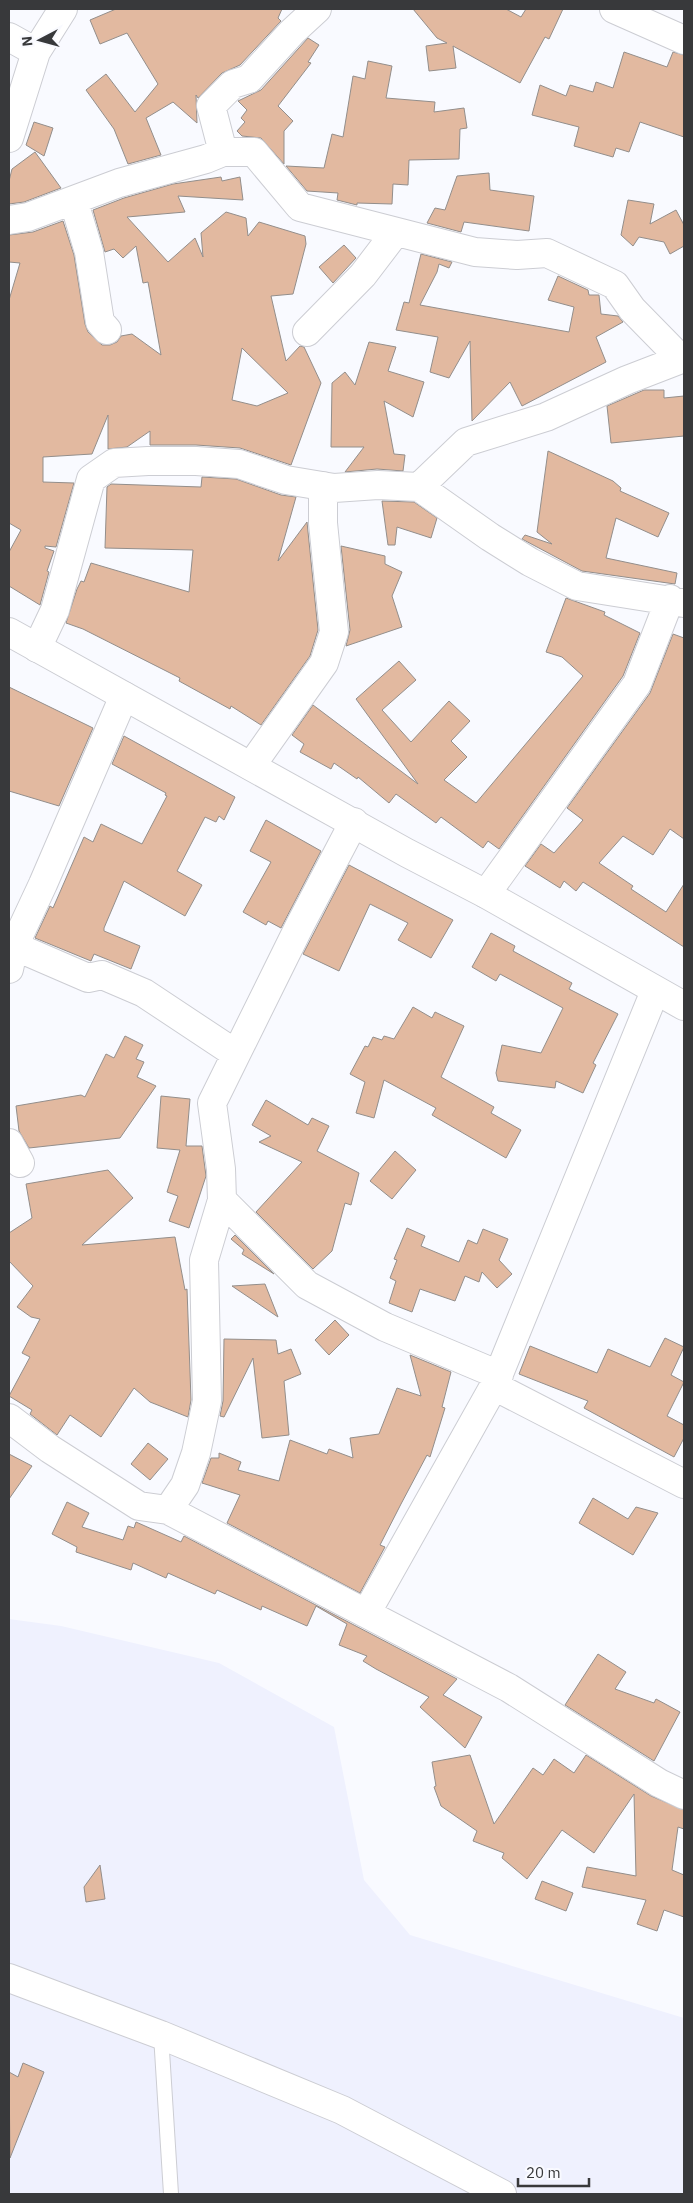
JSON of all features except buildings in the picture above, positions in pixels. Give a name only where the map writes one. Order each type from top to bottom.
[{"type":"street","points":[[9,138],[36,52],[63,9]]},
{"type":"street","points":[[223,152],[211,106],[233,84],[249,79],[292,32],[317,9]]},
{"type":"street","points":[[614,9],[684,40]]},
{"type":"street","points":[[9,37],[36,52]]},
{"type":"street","points":[[9,220],[28,217],[74,202],[119,183],[206,159],[223,152],[254,152],[300,206],[346,217],[395,233],[475,252],[517,255],[547,253],[615,285],[632,309],[683,358],[627,380],[546,418],[466,442],[418,487]]},
{"type":"street","points":[[74,202],[90,252],[100,322],[107,330]]},
{"type":"street","points":[[307,332],[364,275],[395,233]]},
{"type":"street","points":[[37,648],[55,610],[90,479],[114,463],[196,461],[239,464],[286,480],[334,488],[378,485],[418,487],[530,562],[577,586],[677,601],[637,684],[486,894]]},
{"type":"street","points":[[251,766],[324,663],[334,632],[323,523],[323,486]]},
{"type":"street","points":[[9,632],[486,894],[684,1006]]},
{"type":"street","points":[[124,696],[11,957],[88,978],[102,975],[144,993],[236,1054]]},
{"type":"street","points":[[168,1510],[185,1485],[196,1453],[208,1401],[204,1260],[222,1200],[221,1169],[212,1103],[300,925],[354,822]]},
{"type":"street","points":[[367,1612],[497,1380],[655,991]]},
{"type":"street","points":[[222,1200],[307,1285],[385,1327],[497,1380],[684,1484]]},
{"type":"street","points":[[9,1418],[50,1449],[139,1506],[168,1510],[367,1612],[509,1688],[659,1783],[684,1795]]},
{"type":"street","points":[[9,1978],[161,2035],[342,2110],[502,2194]]},
{"type":"lane","points":[[161,2035],[171,2194]]},
{"type":"shaded area","points":[[9,1619],[61,1626],[219,1663],[334,1727],[364,1880],[410,1935],[684,2018],[684,2194],[9,2194]]}]
